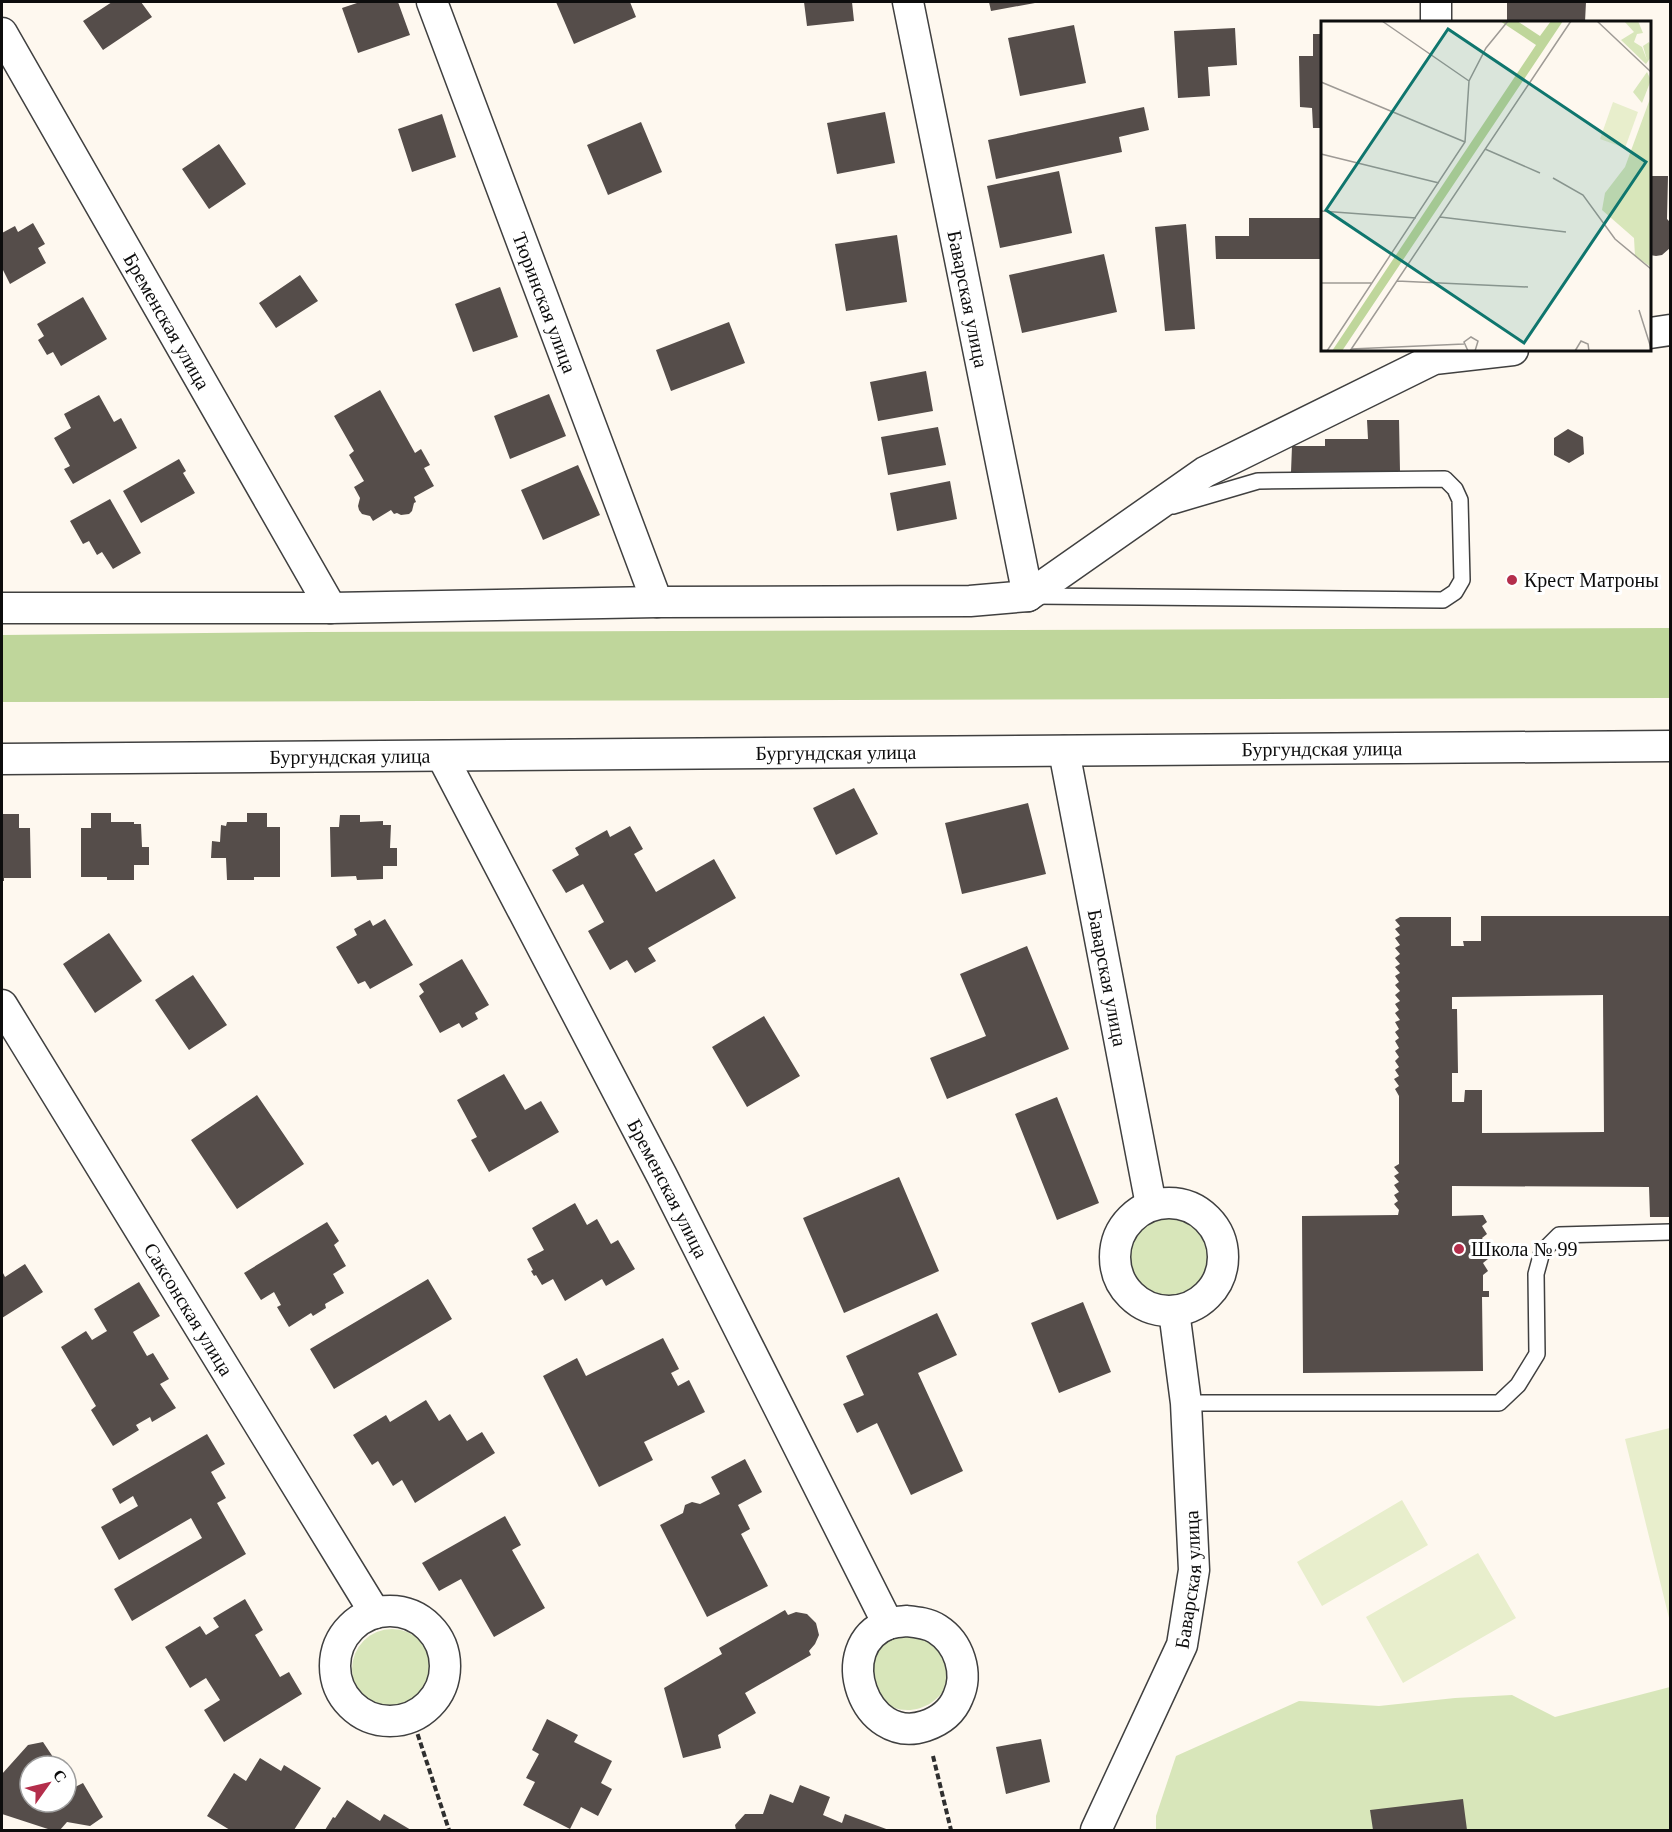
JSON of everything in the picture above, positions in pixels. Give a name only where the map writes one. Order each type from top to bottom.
[{"type":"street","name":"Тюринская улица","points":[[432,2],[657,602]]},
{"type":"street","name":"Баварская улица","points":[[908,2],[1028,596]]},
{"type":"street","points":[[1436,2],[1436,21]]},
{"type":"street","name":"Бременская улица","points":[[2,33],[331,608]]},
{"type":"street","points":[[1651,333],[1671,330]]},
{"type":"street","points":[[2,608],[331,608],[657,602],[970,601],[1028,596],[1204,472],[1434,354],[1493,351]]},
{"type":"street","name":"Бургундская улица","points":[[2,759],[1671,746]]},
{"type":"street","name":"Баварская улица","points":[[1064,751],[1151,1205]]},
{"type":"street","name":"Бременская улица","points":[[442,756],[663,1176],[888,1624]]},
{"type":"street","name":"Саксонская улица","points":[[2,1005],[375,1613]]},
{"type":"street","points":[[1166,1202],[1181,1204],[1195,1210],[1208,1219],[1222,1246],[1223,1261],[1220,1276],[1202,1300],[1189,1308],[1174,1311],[1156,1310],[1140,1303],[1127,1292],[1118,1277],[1114,1259],[1116,1242],[1124,1226],[1135,1213],[1151,1205],[1166,1202]]},
{"type":"street","name":"Баварская улица","points":[[1096,1830],[1182,1645],[1194,1570],[1186,1403],[1174,1311]]},
{"type":"street","points":[[392,1611],[409,1614],[424,1622],[435,1634],[442,1649],[445,1665],[444,1681],[437,1696],[426,1708],[412,1717],[395,1721],[377,1720],[360,1712],[347,1700],[338,1684],[335,1667],[338,1649],[346,1633],[359,1620],[375,1613],[392,1611]]},
{"type":"street","points":[[906,1621],[922,1623],[937,1629],[951,1642],[961,1660],[963,1680],[960,1695],[952,1709],[935,1723],[926,1726],[914,1730],[896,1727],[879,1717],[866,1702],[859,1686],[858,1663],[863,1647],[873,1633],[888,1624],[906,1621]]},
{"type":"lane","points":[[1028,596],[1443,600],[1455,592],[1462,580],[1460,500],[1455,489],[1445,479],[1258,481],[1142,516]]},
{"type":"lane","points":[[1186,1403],[1499,1403],[1518,1385],[1537,1354],[1536,1274],[1542,1252],[1559,1235],[1671,1232]]},
{"type":"path","points":[[412,1717],[449,1830]]},
{"type":"path","points":[[926,1726],[951,1830]]},
{"type":"green space","points":[[1670,628],[1670,698],[2,702],[2,635]]},
{"type":"green space","points":[[1169,1218],[1184,1221],[1196,1230],[1205,1242],[1208,1257],[1205,1272],[1196,1284],[1184,1293],[1169,1296],[1154,1293],[1142,1284],[1133,1272],[1130,1257],[1133,1242],[1142,1230],[1154,1221]]},
{"type":"green space","points":[[1670,1428],[1670,1622],[1625,1439]]},
{"type":"green space","points":[[1402,1500],[1428,1545],[1322,1606],[1297,1562]]},
{"type":"green space","points":[[1478,1553],[1516,1618],[1403,1683],[1366,1617]]},
{"type":"green space","points":[[384,1629],[400,1629],[421,1640],[432,1661],[432,1677],[421,1698],[400,1709],[384,1709],[370,1703],[358,1691],[352,1677],[352,1661],[358,1647],[370,1635]]},
{"type":"green space","points":[[909,1629],[942,1646],[948,1673],[947,1683],[936,1699],[918,1709],[908,1710],[898,1709],[881,1699],[875,1686],[869,1659],[875,1646]]},
{"type":"green space","points":[[1670,1687],[1670,1830],[1156,1830],[1156,1816],[1176,1756],[1299,1701],[1379,1706],[1512,1695],[1555,1717]]},
{"type":"building","points":[[112,2],[141,2],[152,17],[103,50],[83,21]]},
{"type":"building","points":[[360,2],[398,2],[410,35],[358,53],[342,8]]},
{"type":"building","points":[[556,2],[630,2],[636,17],[574,44]]},
{"type":"building","points":[[804,2],[852,2],[854,21],[807,26]]},
{"type":"building","points":[[989,2],[1035,2],[1035,3],[991,11]]},
{"type":"building","points":[[1507,2],[1586,2],[1585,21],[1507,21]]},
{"type":"building","points":[[1074,25],[1086,83],[1020,96],[1008,38]]},
{"type":"building","points":[[1235,28],[1237,65],[1208,67],[1210,96],[1178,98],[1174,31]]},
{"type":"building","points":[[1313,34],[1321,34],[1321,128],[1313,128],[1312,108],[1300,107],[1299,56],[1313,56]]},
{"type":"building","points":[[1144,107],[1149,130],[1119,137],[1122,152],[996,179],[988,140]]},
{"type":"building","points":[[885,112],[895,163],[837,174],[827,123]]},
{"type":"building","points":[[442,114],[456,157],[412,172],[398,129]]},
{"type":"building","points":[[641,122],[662,172],[608,195],[587,145]]},
{"type":"building","points":[[219,144],[246,184],[209,209],[182,169]]},
{"type":"building","points":[[1059,171],[1072,233],[1000,248],[987,186]]},
{"type":"building","points":[[1651,176],[1668,176],[1667,219],[1670,222],[1670,248],[1662,255],[1651,255]]},
{"type":"building","points":[[1249,218],[1321,218],[1321,259],[1216,259],[1215,236],[1249,236]]},
{"type":"building","points":[[33,223],[45,244],[38,248],[46,263],[10,284],[2,268],[2,233],[15,226],[18,232]]},
{"type":"building","points":[[1186,224],[1195,329],[1165,331],[1155,227]]},
{"type":"building","points":[[897,235],[907,302],[846,311],[835,244]]},
{"type":"building","points":[[1104,254],[1117,312],[1022,333],[1009,275]]},
{"type":"building","points":[[300,275],[318,301],[276,328],[259,303]]},
{"type":"building","points":[[500,287],[518,337],[473,352],[455,304]]},
{"type":"building","points":[[83,297],[107,339],[61,366],[53,352],[47,355],[38,340],[44,336],[37,324]]},
{"type":"building","points":[[729,322],[745,363],[671,391],[656,350]]},
{"type":"building","points":[[926,371],[933,411],[878,421],[870,382]]},
{"type":"building","points":[[380,390],[415,453],[421,449],[430,465],[424,468],[434,486],[414,497],[416,502],[409,514],[394,514],[391,510],[373,521],[370,516],[362,514],[359,510],[360,498],[354,487],[364,481],[349,455],[354,451],[334,416]]},
{"type":"building","points":[[549,394],[566,436],[510,459],[494,416]]},
{"type":"building","points":[[99,395],[114,422],[121,418],[137,448],[73,484],[64,469],[70,466],[54,438],[71,428],[64,414]]},
{"type":"building","points":[[1367,420],[1399,420],[1400,471],[1291,472],[1292,446],[1325,446],[1325,439],[1368,439]]},
{"type":"building","points":[[938,427],[946,465],[888,475],[881,437]]},
{"type":"building","points":[[1568,429],[1583,437],[1584,454],[1569,463],[1554,455],[1554,438]]},
{"type":"building","points":[[179,459],[186,471],[183,473],[195,493],[141,523],[123,491]]},
{"type":"building","points":[[578,465],[600,515],[543,540],[521,490]]},
{"type":"building","points":[[950,481],[957,519],[897,531],[890,493]]},
{"type":"building","points":[[110,499],[141,553],[113,569],[102,552],[97,555],[89,541],[83,544],[70,521]]},
{"type":"building","points":[[854,788],[878,834],[836,855],[813,808]]},
{"type":"building","points":[[1028,803],[1046,874],[962,894],[945,823]]},
{"type":"building","points":[[91,813],[111,813],[111,822],[141,824],[142,847],[149,847],[149,865],[134,865],[134,880],[81,877],[81,828],[91,828]]},
{"type":"building","points":[[247,813],[267,813],[267,827],[280,827],[280,877],[227,880],[226,858],[211,858],[212,841],[220,842],[221,825],[226,826],[227,822],[247,822]]},
{"type":"building","points":[[2,814],[19,814],[19,828],[30,828],[31,878],[4,878],[2,881]]},
{"type":"building","points":[[340,815],[360,815],[360,822],[383,821],[383,825],[391,825],[390,848],[397,848],[397,866],[383,866],[383,879],[357,880],[356,876],[331,877],[330,827],[339,827]]},
{"type":"building","points":[[630,826],[643,849],[634,854],[656,892],[714,859],[736,898],[648,948],[656,961],[635,973],[627,960],[610,970],[588,931],[604,922],[583,884],[566,893],[552,870],[579,855],[575,848],[607,830],[610,837]]},
{"type":"building","points":[[1481,916],[1670,916],[1670,1217],[1650,1217],[1649,1187],[1452,1186],[1452,1216],[1483,1215],[1487,1222],[1482,1226],[1487,1234],[1482,1238],[1487,1246],[1482,1250],[1488,1259],[1483,1263],[1488,1271],[1483,1275],[1483,1291],[1489,1291],[1489,1297],[1482,1297],[1483,1371],[1303,1373],[1302,1216],[1398,1215],[1399,1210],[1394,1204],[1398,1201],[1394,1195],[1399,1192],[1394,1185],[1399,1182],[1394,1176],[1399,1173],[1394,1167],[1399,1164],[1399,1096],[1395,1089],[1399,1086],[1394,1079],[1399,1076],[1395,1070],[1399,1067],[1395,1061],[1399,1057],[1395,1051],[1399,1048],[1395,1041],[1399,1038],[1395,1032],[1399,1029],[1395,1022],[1400,1020],[1395,1013],[1399,1010],[1395,1004],[1400,1001],[1395,995],[1400,991],[1395,985],[1399,982],[1395,976],[1400,973],[1395,967],[1400,964],[1395,958],[1400,954],[1395,948],[1400,945],[1395,938],[1400,935],[1395,929],[1400,926],[1395,920],[1400,917],[1451,917],[1451,946],[1464,946],[1463,941],[1481,941]],"holes":[[[1603,995],[1604,1132],[1482,1133],[1482,1090],[1465,1090],[1464,1102],[1452,1102],[1452,1073],[1458,1073],[1457,1009],[1452,1009],[1452,997]]]},
{"type":"building","points":[[385,919],[413,965],[370,989],[365,981],[358,984],[336,947],[357,935],[354,929],[370,920],[373,926]]},
{"type":"building","points":[[109,933],[142,981],[95,1013],[63,964]]},
{"type":"building","points":[[1027,946],[1069,1049],[947,1099],[930,1058],[986,1036],[960,974]]},
{"type":"building","points":[[462,959],[489,1005],[475,1013],[478,1019],[462,1028],[459,1023],[440,1033],[419,996],[424,992],[419,984]]},
{"type":"building","points":[[193,975],[227,1025],[189,1050],[155,1000]]},
{"type":"building","points":[[764,1016],[800,1076],[747,1107],[712,1047]]},
{"type":"building","points":[[504,1074],[525,1110],[541,1101],[559,1132],[489,1172],[471,1140],[477,1137],[457,1100]]},
{"type":"building","points":[[257,1095],[304,1164],[237,1209],[191,1140]]},
{"type":"building","points":[[1057,1097],[1099,1203],[1057,1220],[1015,1114]]},
{"type":"building","points":[[899,1177],[939,1271],[844,1313],[803,1218]]},
{"type":"building","points":[[575,1203],[587,1225],[597,1219],[611,1244],[618,1240],[635,1269],[606,1286],[602,1279],[565,1301],[553,1279],[542,1285],[531,1271],[533,1270],[527,1259],[544,1250],[532,1228]]},
{"type":"building","points":[[327,1222],[339,1241],[334,1245],[346,1266],[333,1274],[344,1293],[325,1304],[326,1308],[313,1316],[311,1313],[289,1327],[277,1307],[281,1305],[274,1292],[261,1300],[244,1273]]},
{"type":"building","points":[[25,1264],[43,1292],[2,1318],[2,1271],[5,1277]]},
{"type":"building","points":[[428,1279],[452,1319],[334,1389],[310,1349]]},
{"type":"building","points":[[139,1282],[160,1316],[133,1332],[147,1356],[153,1353],[169,1379],[160,1384],[176,1408],[152,1422],[150,1417],[136,1425],[139,1430],[113,1446],[91,1410],[96,1406],[61,1347],[86,1331],[92,1340],[107,1331],[94,1309]]},
{"type":"building","points":[[1083,1302],[1111,1372],[1059,1393],[1031,1323]]},
{"type":"building","points":[[937,1313],[957,1355],[918,1373],[963,1471],[911,1495],[877,1423],[857,1433],[843,1404],[864,1395],[846,1356]]},
{"type":"building","points":[[663,1338],[679,1369],[671,1373],[678,1386],[689,1380],[705,1412],[644,1442],[653,1460],[599,1487],[543,1376],[577,1358],[586,1376]]},
{"type":"building","points":[[426,1400],[439,1421],[450,1414],[467,1441],[482,1432],[495,1453],[415,1503],[402,1480],[393,1486],[378,1461],[372,1465],[353,1435],[386,1415],[390,1422]]},
{"type":"building","points":[[207,1434],[225,1464],[211,1472],[226,1498],[217,1503],[246,1554],[132,1621],[114,1589],[202,1538],[191,1518],[119,1560],[101,1527],[138,1506],[133,1496],[120,1504],[112,1489]]},
{"type":"building","points":[[745,1459],[762,1492],[738,1505],[750,1529],[741,1534],[768,1586],[707,1617],[660,1525],[683,1513],[685,1505],[692,1502],[700,1504],[720,1494],[711,1477]]},
{"type":"building","points":[[505,1516],[521,1545],[512,1550],[545,1608],[494,1637],[461,1579],[439,1591],[422,1563]]},
{"type":"building","points":[[245,1599],[263,1630],[255,1635],[280,1677],[289,1672],[302,1694],[224,1742],[204,1710],[220,1700],[206,1678],[190,1688],[165,1647],[200,1626],[206,1635],[219,1627],[213,1618]]},
{"type":"building","points":[[785,1610],[788,1615],[796,1612],[807,1614],[816,1623],[819,1635],[809,1651],[811,1655],[745,1693],[756,1713],[718,1735],[721,1748],[683,1758],[664,1688],[722,1654],[719,1648]]},
{"type":"building","points":[[547,1719],[578,1735],[574,1742],[612,1761],[601,1783],[612,1789],[598,1816],[581,1807],[570,1829],[523,1805],[535,1782],[526,1778],[539,1754],[532,1750]]},
{"type":"building","points":[[1041,1739],[1050,1782],[1006,1794],[996,1747]]},
{"type":"building","points":[[43,1742],[51,1754],[20,1754],[28,1745]]},
{"type":"building","points":[[18,1756],[18,1814],[78,1814],[78,1786],[83,1783],[103,1817],[90,1826],[67,1822],[60,1830],[51,1830],[2,1814],[2,1774]]},
{"type":"building","points":[[260,1758],[281,1771],[284,1765],[321,1788],[294,1830],[230,1830],[207,1816],[234,1773],[246,1781]]},
{"type":"building","points":[[800,1785],[830,1797],[823,1815],[842,1823],[845,1814],[889,1830],[736,1830],[735,1825],[745,1814],[763,1814],[770,1794],[793,1803]]},
{"type":"building","points":[[1463,1799],[1467,1830],[1373,1830],[1370,1810]]},
{"type":"building","points":[[347,1800],[380,1821],[384,1814],[411,1830],[325,1830]]},
{"type":"place","name":"Крест Матроны","points":[[1512,580]]},
{"type":"place","name":"Школа № 99","points":[[1459,1249]]}]
